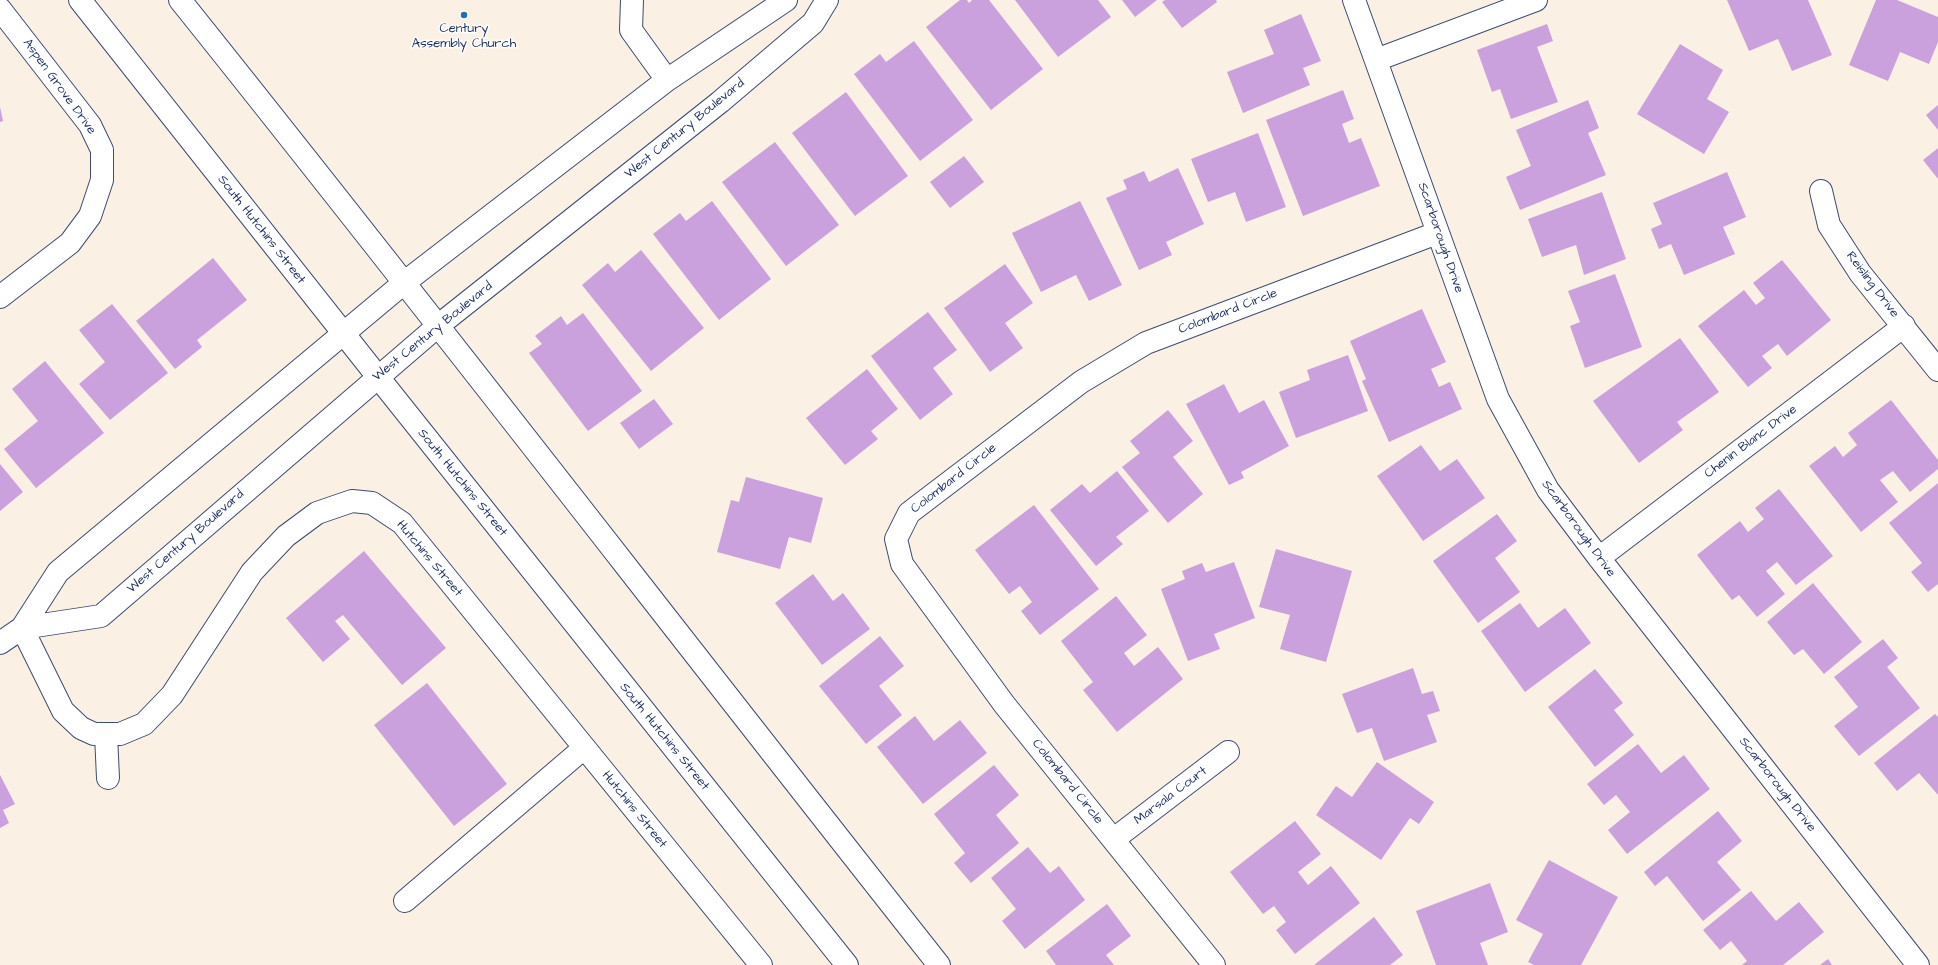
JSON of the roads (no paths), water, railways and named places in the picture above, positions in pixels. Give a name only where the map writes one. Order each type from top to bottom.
[{"type":"street","name":"South Hutchins Street","points":[[80,0],[378,377],[847,965]]},
{"type":"street","points":[[180,0],[439,325],[724,693],[938,965]]},
{"type":"street","points":[[632,0],[631,30],[667,80]]},
{"type":"street","name":"West Century Boulevard","points":[[0,643],[22,628],[58,572],[405,282],[667,80],[786,0]]},
{"type":"street","name":"West Century Boulevard","points":[[22,628],[101,616],[439,325],[720,102],[813,23],[827,0]]},
{"type":"street","name":"Scarborough Drive","points":[[1354,0],[1498,399],[1548,490],[1599,558],[1918,965]]},
{"type":"street","points":[[1376,60],[1536,0]]},
{"type":"street","name":"Aspen Grove Drive","points":[[0,9],[90,125],[102,150],[102,180],[90,216],[70,243],[0,297]]},
{"type":"street","name":"Reisling Drive","points":[[1822,191],[1829,225],[1860,273],[1938,370]]},
{"type":"street","name":"Colombard Circle","points":[[1214,965],[1004,704],[902,564],[896,539],[909,513],[1081,382],[1146,343],[1437,233]]},
{"type":"street","name":"Chenin Blanc Drive","points":[[1599,558],[1904,326]]},
{"type":"street","name":"Hutchins Street","points":[[22,628],[63,711],[81,728],[94,734],[120,734],[144,724],[172,695],[252,572],[286,536],[318,513],[352,501],[372,503],[402,523],[761,965]]},
{"type":"street","points":[[106,735],[108,778]]},
{"type":"street","points":[[405,901],[584,748]]},
{"type":"street","name":"Marsala Court","points":[[1114,839],[1228,752]]},
{"type":"place","name":"Century Assembly Church","points":[[464,15]]}]
